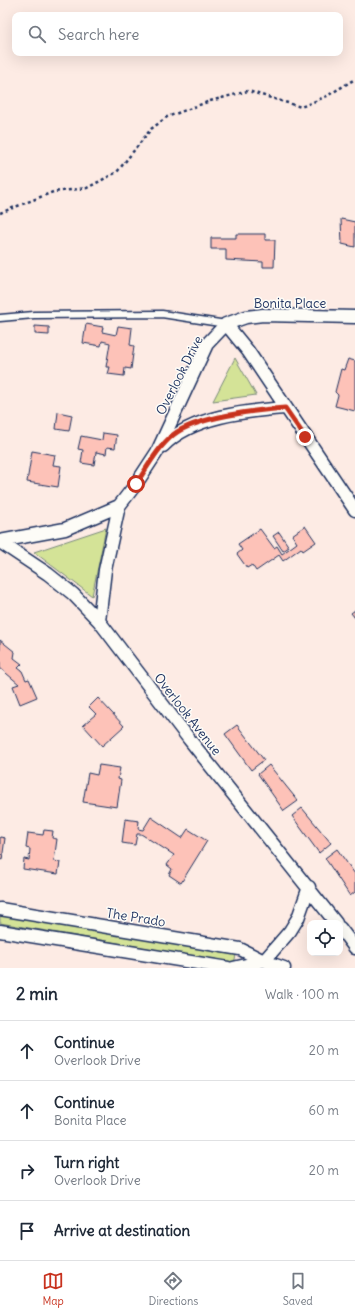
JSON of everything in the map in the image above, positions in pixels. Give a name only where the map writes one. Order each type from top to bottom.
[{"type":"street","name":"Bonita Place","points":[[226,324],[246,317],[262,315],[355,317]]},
{"type":"street","points":[[226,324],[248,351],[355,510]]},
{"type":"street","name":"Overlook Drive","points":[[0,541],[65,529],[119,506],[136,484],[157,452],[207,344],[226,324]]},
{"type":"street","points":[[157,452],[173,435],[196,424],[248,410],[285,408]]},
{"type":"street","points":[[99,621],[105,570],[119,506]]},
{"type":"street","name":"Overlook Avenue","points":[[0,541],[48,574],[73,594],[99,621],[189,739],[309,887],[334,920]]},
{"type":"street","points":[[264,962],[290,931],[298,918],[309,887]]},
{"type":"street","name":"The Prado","points":[[0,909],[240,949],[264,962],[284,968]]},
{"type":"street","points":[[0,931],[228,968]]},
{"type":"street","points":[[343,932],[355,948]]},
{"type":"street","name":"The Prado","points":[[233,968],[264,962]]},
{"type":"lane","points":[[0,318],[162,314],[226,324]]},
{"type":"path","points":[[0,213],[53,192],[87,188],[117,172],[151,129],[167,117],[210,101],[248,91],[301,107],[327,96],[355,79]]},
{"type":"green space","points":[[235,358],[256,395],[213,401]]},
{"type":"green space","points":[[106,528],[92,596],[34,552]]},
{"type":"green space","points":[[0,912],[237,951],[234,963],[0,923]]},
{"type":"building","points":[[341,219],[355,222],[355,247],[342,244]]},
{"type":"building","points":[[236,234],[265,234],[265,240],[275,240],[274,267],[263,267],[263,262],[226,260],[226,249],[211,249],[211,238],[236,238]]},
{"type":"building","points":[[86,324],[103,327],[102,332],[116,335],[118,326],[132,328],[130,345],[134,346],[131,369],[125,368],[124,376],[108,374],[110,367],[106,367],[110,343],[102,341],[101,346],[83,343]]},
{"type":"building","points":[[35,326],[49,327],[49,335],[35,334]]},
{"type":"building","points":[[348,359],[355,361],[355,411],[335,406],[338,395],[335,392],[341,369],[344,370]]},
{"type":"building","points":[[58,412],[72,415],[69,431],[56,429]]},
{"type":"building","points":[[103,433],[117,435],[115,448],[107,447],[106,454],[96,452],[94,465],[81,463],[83,450],[78,449],[81,436],[102,440]]},
{"type":"building","points":[[32,451],[55,455],[53,465],[61,466],[58,487],[27,482]]},
{"type":"building","points":[[305,526],[316,542],[303,551],[301,548],[283,561],[279,555],[256,571],[252,565],[247,568],[237,554],[242,550],[238,544],[260,529],[274,548],[277,546],[282,554],[297,543],[292,535]]},
{"type":"building","points":[[279,532],[289,547],[283,551],[273,536]]},
{"type":"building","points":[[355,610],[355,618],[351,613]]},
{"type":"building","points":[[0,640],[15,652],[14,658],[22,664],[18,668],[22,671],[26,680],[29,679],[37,697],[20,704],[13,686],[19,684],[0,668]]},
{"type":"building","points":[[98,698],[124,726],[102,746],[83,725],[96,714],[89,707]]},
{"type":"building","points":[[237,725],[264,760],[251,770],[225,734]]},
{"type":"building","points":[[99,765],[120,768],[118,779],[121,780],[117,807],[83,802],[88,773],[97,775]]},
{"type":"building","points":[[269,765],[298,801],[284,811],[258,774]]},
{"type":"building","points":[[302,808],[331,843],[319,853],[292,816]]},
{"type":"building","points":[[151,817],[182,838],[188,829],[207,841],[181,883],[169,875],[172,869],[167,865],[174,855],[141,834],[137,834],[135,845],[122,843],[125,819],[139,821],[138,829],[143,830]]},
{"type":"building","points":[[44,830],[53,831],[52,838],[57,839],[54,861],[60,862],[58,874],[23,869],[24,859],[29,860],[30,849],[26,848],[28,833],[43,835]]},
{"type":"building","points":[[0,837],[5,838],[2,860],[0,859]]},
{"type":"building","points":[[337,849],[355,874],[355,892],[350,896],[325,858]]},
{"type":"route","points":[[136,484],[157,452],[173,435],[196,424],[248,410],[285,408],[305,437]]}]
